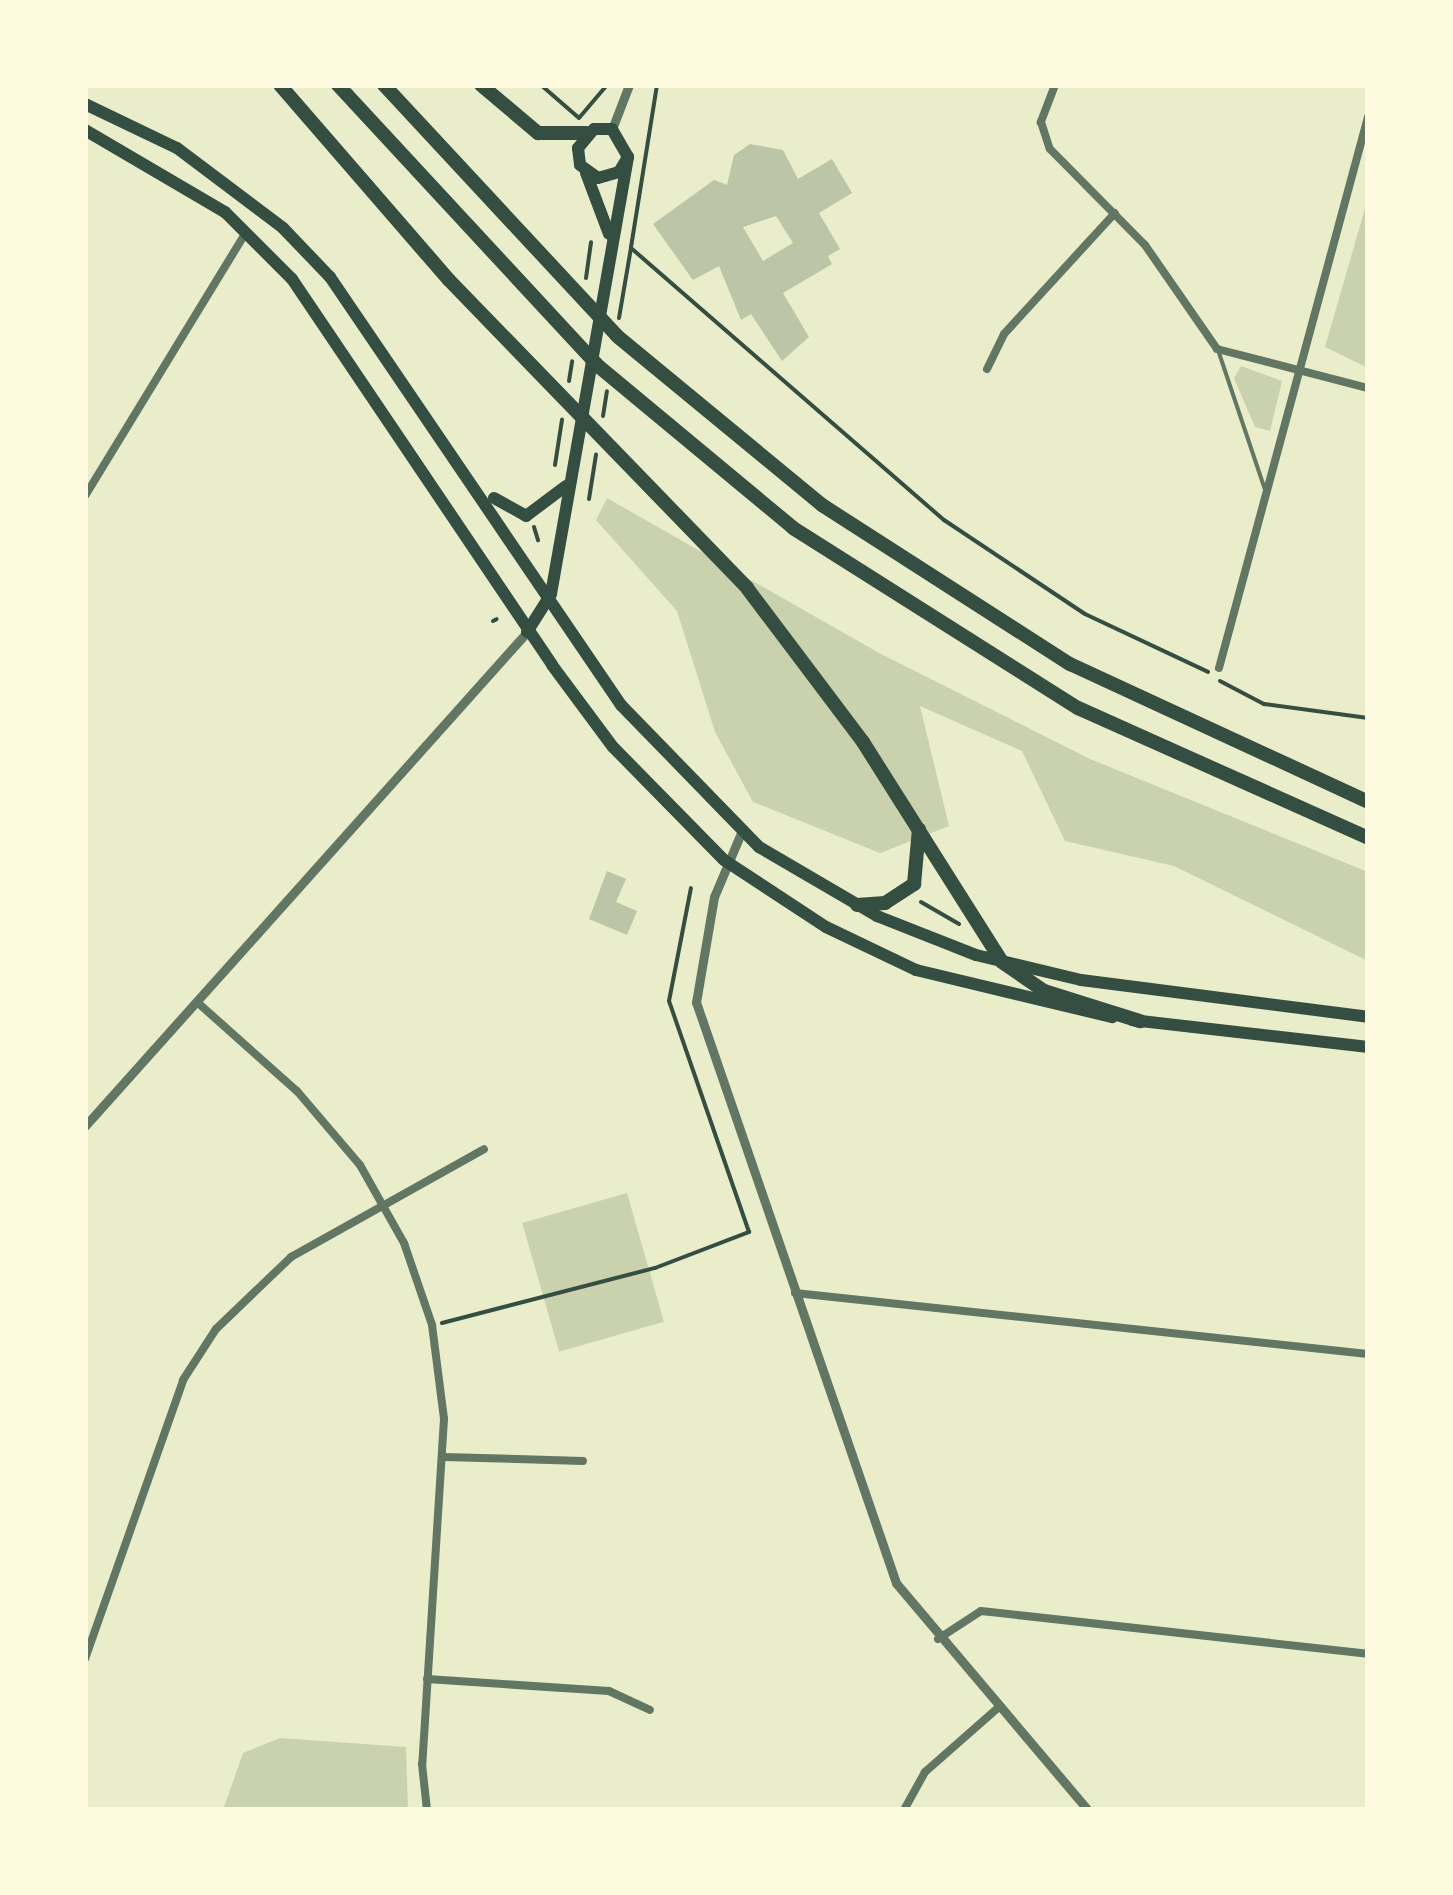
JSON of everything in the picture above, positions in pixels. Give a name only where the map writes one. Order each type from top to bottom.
[{"type":"highway","points":[[280,85],[449,280],[747,588],[919,828],[1002,962],[1044,991],[1140,1021]]},
{"type":"highway","points":[[338,85],[597,365],[793,528],[1078,708],[1368,838]]},
{"type":"highway","points":[[384,85],[618,336],[822,504],[1070,664],[1368,802]]},
{"type":"highway","points":[[481,85],[538,133],[612,130],[628,157],[609,236],[551,594],[527,632]]},
{"type":"highway","points":[[85,104],[177,148],[283,228],[370,327],[644,734],[741,834],[856,905],[1002,962],[1368,1017]]},
{"type":"highway","points":[[85,130],[140,155],[246,232],[330,331],[527,632],[613,747],[724,860],[826,927],[940,980],[1140,1021],[1368,1047]]},
{"type":"highway","points":[[587,133],[578,156],[609,236]]},
{"type":"highway","points":[[585,171],[612,176],[628,157]]},
{"type":"highway","points":[[452,450],[518,515],[546,508],[570,480]]},
{"type":"highway","points":[[856,905],[885,903],[914,884],[919,828]]},
{"type":"street","points":[[612,130],[629,85]]},
{"type":"street","points":[[1056,85],[1043,136],[1115,213],[1218,348],[1368,388]]},
{"type":"street","points":[[1219,668],[1368,117]]},
{"type":"street","points":[[1356,163],[1368,166]]},
{"type":"street","points":[[988,369],[1004,334],[1115,213]]},
{"type":"street","points":[[85,496],[89,482],[246,232]]},
{"type":"street","points":[[85,1126],[527,632]]},
{"type":"street","points":[[741,834],[724,860],[696,1002],[896,1584],[938,1639],[1088,1810]]},
{"type":"street","points":[[196,1002],[328,1123],[383,1203],[432,1326],[444,1457],[428,1679],[427,1810]]},
{"type":"street","points":[[85,1658],[191,1364],[277,1267],[383,1203],[484,1149]]},
{"type":"street","points":[[795,1293],[1368,1354]]},
{"type":"street","points":[[444,1457],[582,1461]]},
{"type":"street","points":[[938,1639],[981,1611],[1368,1654]]},
{"type":"street","points":[[428,1679],[609,1691],[650,1710]]},
{"type":"street","points":[[904,1810],[925,1772],[999,1707]]},
{"type":"lane","points":[[1218,348],[1265,490]]},
{"type":"path","points":[[541,85],[579,118],[608,85]]},
{"type":"path","points":[[627,272],[657,85]]},
{"type":"path","points":[[631,248],[944,520],[1085,614],[1264,704],[1368,718]]},
{"type":"path","points":[[534,527],[538,540]]},
{"type":"path","points":[[432,1326],[655,1268],[749,1232],[669,1001],[691,888]]},
{"type":"path","points":[[921,902],[959,924]]},
{"type":"green space","points":[[1368,198],[1368,368],[1325,347]]},
{"type":"green space","points":[[1241,366],[1282,381],[1270,431],[1255,427],[1234,378]]},
{"type":"green space","points":[[607,498],[879,653],[1090,759],[1368,872],[1368,961],[1174,866],[1065,841],[1022,751],[920,706],[949,826],[880,853],[753,802],[715,732],[677,611],[596,520]]},
{"type":"green space","points":[[627,1193],[664,1322],[559,1352],[522,1223]]},
{"type":"green space","points":[[280,1738],[406,1747],[408,1810],[223,1810],[243,1753]]},
{"type":"building","points":[[750,144],[783,150],[798,179],[832,159],[852,193],[819,213],[840,249],[828,256],[832,264],[783,293],[809,337],[782,361],[751,314],[741,320],[719,266],[693,280],[653,224],[714,180],[727,185],[734,155]],"holes":[[[776,216],[793,243],[763,261],[743,227]]]},
{"type":"building","points":[[607,871],[626,879],[616,902],[637,911],[627,935],[589,919]]}]
